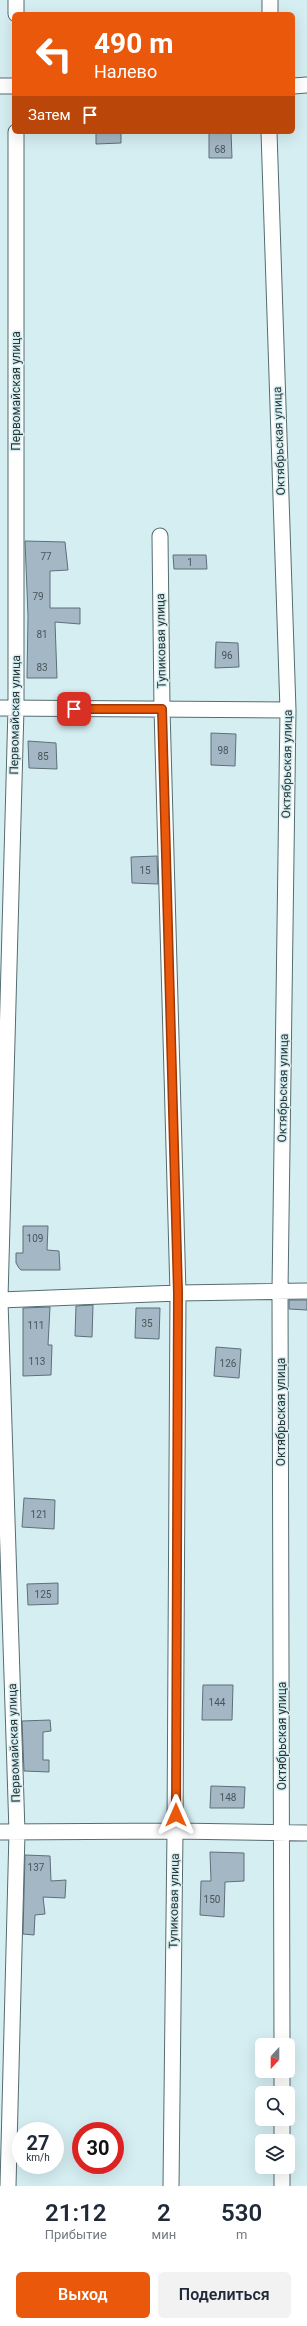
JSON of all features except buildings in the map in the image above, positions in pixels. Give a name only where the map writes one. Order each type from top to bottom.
[{"type":"street","points":[[16,0],[16,12]]},
{"type":"street","points":[[270,0],[270,12]]},
{"type":"street","points":[[295,86],[307,85]]},
{"type":"street","points":[[0,86],[12,86]]},
{"type":"street","name":"Первомайская улица","points":[[8,2186],[17,1832],[0,1300],[16,708],[16,134]]},
{"type":"street","name":"Октябрьская улица","points":[[269,134],[288,710],[280,1291],[283,1834],[282,2038]]},
{"type":"street","name":"Тупиковая улица","points":[[160,536],[162,709],[178,1293],[175,1831],[171,2186]]},
{"type":"street","points":[[0,708],[288,710]]},
{"type":"street","points":[[0,1300],[178,1293],[280,1291],[307,1292]]},
{"type":"street","points":[[0,1832],[175,1831],[307,1834]]},
{"type":"street","points":[[282,2174],[282,2186]]},
{"type":"route","points":[[74,709],[162,709],[178,1293],[176,1815]]}]
